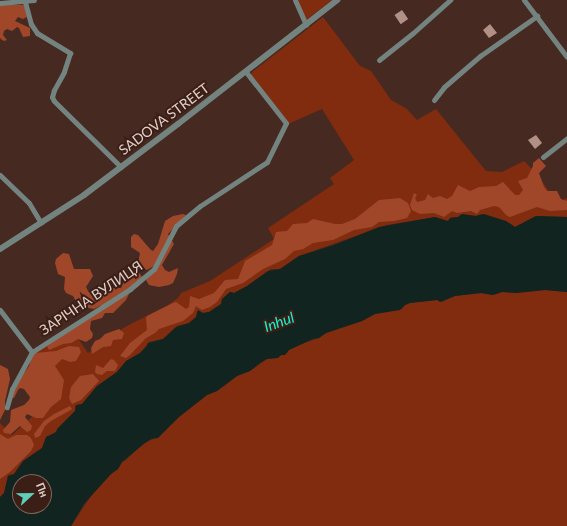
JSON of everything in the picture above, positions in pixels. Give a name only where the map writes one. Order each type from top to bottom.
[{"type":"street","points":[[0,3],[25,2],[34,0]]},
{"type":"street","points":[[295,0],[306,25]]},
{"type":"street","name":"SADOVA STREET","points":[[0,248],[84,195],[246,72],[337,0]]},
{"type":"street","points":[[379,60],[413,33],[450,0]]},
{"type":"street","points":[[524,0],[567,57]]},
{"type":"street","points":[[25,2],[31,24],[37,34],[70,53],[64,72],[54,90],[52,97],[54,101],[121,167]]},
{"type":"street","points":[[434,100],[444,87],[480,56],[537,16]]},
{"type":"street","name":"ЗАРІЧНА ВУЛИЦЯ","points":[[7,407],[12,389],[32,352],[130,289],[154,269],[176,226],[200,206],[267,162],[286,123],[246,72]]},
{"type":"street","points":[[543,156],[567,138]]},
{"type":"street","points":[[0,175],[29,203],[41,223]]},
{"type":"street","name":"ЗАРІЧНА ВУЛИЦЯ","points":[[0,310],[32,352]]},
{"type":"shaded area","points":[[296,0],[332,0],[306,20]]},
{"type":"shaded area","points":[[0,5],[24,5],[27,17],[23,19],[18,17],[15,21],[30,28],[30,36],[23,37],[19,28],[17,27],[12,31],[7,29],[4,31],[3,35],[7,40],[4,41],[0,38]]},
{"type":"shaded area","points":[[323,17],[360,66],[371,71],[391,100],[407,109],[417,120],[436,109],[486,171],[502,172],[524,161],[538,175],[556,203],[567,198],[567,217],[536,216],[515,227],[506,221],[481,214],[476,216],[460,215],[458,217],[452,217],[446,222],[435,217],[387,225],[299,256],[280,269],[271,269],[247,286],[234,293],[230,292],[222,299],[221,304],[209,312],[203,313],[197,311],[196,317],[189,323],[177,326],[163,339],[149,342],[140,353],[126,361],[117,372],[97,386],[82,404],[75,406],[75,411],[57,429],[56,432],[51,436],[47,436],[42,448],[23,461],[14,474],[8,475],[4,493],[0,497],[0,423],[12,435],[57,394],[31,352],[71,328],[88,353],[125,327],[168,305],[178,298],[181,293],[210,281],[274,239],[268,228],[334,184],[330,178],[354,160],[322,109],[288,124],[251,75],[252,72]]},
{"type":"shaded area","points":[[539,158],[546,166],[539,173],[544,187],[547,191],[557,191],[561,199],[567,201],[567,210],[550,211],[537,207],[510,217],[506,215],[499,207],[494,206],[480,210],[477,214],[471,211],[457,213],[452,211],[444,217],[434,213],[420,214],[412,210],[410,205],[414,193],[417,195],[415,198],[417,202],[425,200],[428,194],[433,198],[440,196],[447,199],[452,196],[458,185],[470,191],[479,187],[496,186],[503,182],[515,195],[519,195],[523,190],[518,181],[527,178],[533,163]]},
{"type":"shaded area","points":[[400,198],[408,203],[411,211],[407,218],[379,222],[372,227],[354,230],[333,240],[313,243],[303,249],[294,251],[285,259],[263,269],[243,283],[226,289],[217,302],[210,307],[202,310],[196,306],[193,313],[183,321],[159,329],[146,338],[126,358],[120,356],[130,343],[147,330],[147,316],[176,302],[186,309],[189,307],[190,296],[199,299],[214,293],[225,280],[238,279],[245,261],[272,245],[276,232],[287,231],[293,224],[307,223],[313,219],[342,224],[355,219],[379,200]]},
{"type":"shaded area","points":[[183,214],[186,215],[168,234],[174,244],[162,265],[165,270],[169,272],[178,268],[173,283],[159,287],[149,285],[146,280],[154,266],[147,270],[139,266],[138,263],[140,253],[131,247],[131,237],[134,234],[138,235],[153,251],[158,244],[165,221],[173,216]]},
{"type":"shaded area","points":[[63,253],[69,254],[74,269],[90,269],[93,276],[86,287],[88,291],[92,293],[97,293],[111,288],[121,288],[123,283],[131,277],[131,270],[133,267],[135,267],[142,277],[139,286],[130,292],[126,300],[113,313],[105,313],[102,318],[91,321],[90,329],[93,334],[92,338],[86,342],[78,339],[71,343],[63,344],[49,350],[47,346],[85,320],[102,305],[94,309],[84,307],[77,303],[73,296],[66,293],[64,289],[65,277],[58,274],[55,263],[56,259]]},
{"type":"shaded area","points":[[545,290],[567,292],[567,526],[71,526],[93,493],[111,474],[118,469],[122,462],[141,445],[155,438],[207,395],[217,391],[237,376],[250,371],[267,359],[275,358],[287,353],[289,350],[298,345],[319,338],[326,333],[362,321],[375,314],[402,309],[405,305],[410,303],[438,300],[439,302],[455,296],[481,293],[493,295],[502,292],[516,293]]},
{"type":"shaded area","points":[[119,329],[124,333],[122,339],[113,340],[111,346],[103,347],[92,354],[91,348],[95,341],[100,339],[105,334]]},
{"type":"shaded area","points":[[69,346],[79,347],[81,352],[76,361],[70,362],[62,359],[55,366],[64,380],[61,399],[51,407],[43,418],[36,418],[27,414],[25,417],[32,426],[31,430],[27,432],[20,426],[11,434],[4,433],[3,430],[10,422],[11,410],[24,405],[29,400],[30,397],[24,389],[20,388],[14,398],[11,397],[10,394],[29,366],[32,355],[35,353],[56,351]]},
{"type":"shaded area","points":[[111,359],[118,365],[115,371],[107,371],[102,375],[95,372],[96,365],[103,368]]},
{"type":"shaded area","points":[[0,365],[8,369],[10,379],[5,401],[5,410],[0,420]]},
{"type":"shaded area","points":[[93,374],[99,381],[81,400],[72,404],[69,398],[71,387],[80,376]]},
{"type":"shaded area","points":[[70,406],[72,409],[51,421],[45,426],[40,436],[35,438],[34,434],[44,421]]},
{"type":"shaded area","points":[[0,434],[8,439],[16,435],[27,435],[31,438],[34,445],[31,451],[10,472],[0,479]]},
{"type":"water","name":"Inhul","points":[[462,214],[476,216],[484,214],[506,221],[515,227],[536,216],[567,217],[567,292],[545,290],[516,293],[502,292],[493,295],[481,293],[455,296],[441,302],[437,300],[410,303],[405,305],[400,310],[375,314],[362,321],[326,333],[319,338],[313,339],[289,350],[285,355],[281,355],[278,358],[267,359],[250,371],[237,376],[217,391],[207,395],[179,417],[158,438],[151,439],[145,443],[122,462],[118,469],[111,474],[84,504],[71,526],[0,526],[0,497],[4,493],[8,476],[12,475],[12,514],[52,514],[52,474],[14,474],[23,461],[42,448],[46,437],[56,432],[58,428],[75,411],[76,405],[82,404],[97,386],[117,372],[126,361],[140,353],[148,343],[163,339],[176,327],[189,323],[196,317],[198,310],[203,313],[209,312],[221,304],[222,299],[230,292],[234,293],[247,286],[268,271],[280,269],[299,256],[334,245],[379,227],[435,217],[448,221],[450,218],[458,217]]},
{"type":"building","points":[[402,10],[408,19],[401,24],[395,15]]},
{"type":"building","points":[[490,24],[497,33],[489,38],[483,30]]},
{"type":"building","points":[[536,135],[542,143],[535,149],[528,140]]}]
